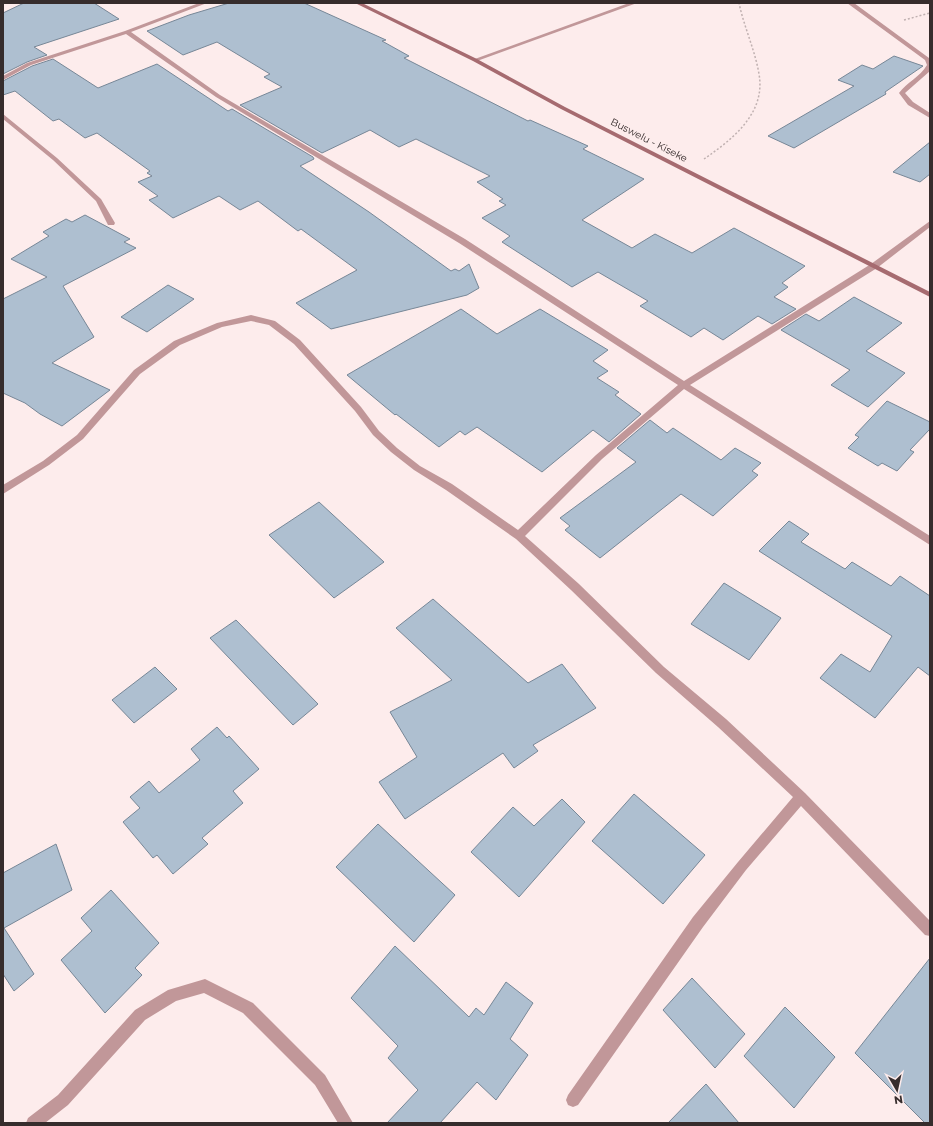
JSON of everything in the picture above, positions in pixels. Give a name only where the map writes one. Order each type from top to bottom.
[{"type":"main road","name":"Buswelu - Kiseke","points":[[358,3],[474,60],[563,108],[930,295]]},
{"type":"street","points":[[3,78],[29,64],[127,32],[204,3]]},
{"type":"street","points":[[474,60],[634,3]]},
{"type":"street","points":[[850,3],[927,58],[930,66],[927,73],[905,88],[902,93],[914,107],[930,116]]},
{"type":"street","points":[[127,32],[218,96],[462,241],[684,385],[930,540]]},
{"type":"street","points":[[3,116],[55,159],[99,200],[111,223]]},
{"type":"street","points":[[519,536],[598,457],[684,385],[874,266],[930,223]]},
{"type":"street","points":[[3,490],[46,463],[80,437],[137,372],[177,343],[220,325],[251,318],[272,323],[298,342],[358,409],[376,433],[400,455],[519,536],[575,587],[660,670],[722,723],[801,796],[930,930]]},
{"type":"street","points":[[573,1100],[698,922],[742,866],[801,796]]},
{"type":"street","points":[[33,1123],[63,1100],[140,1015],[173,995],[205,986],[248,1008],[320,1080],[346,1123]]},
{"type":"path","points":[[686,170],[733,138],[756,107],[760,92],[760,80],[739,3]]},
{"type":"building","points":[[24,3],[94,3],[119,19],[34,47],[47,55],[27,62],[3,74],[3,13]]},
{"type":"building","points":[[229,3],[304,3],[386,40],[382,41],[409,56],[404,58],[528,121],[530,120],[588,146],[583,149],[644,179],[582,220],[632,248],[655,234],[692,253],[734,228],[805,266],[782,283],[788,287],[774,297],[796,309],[772,324],[758,316],[723,340],[704,328],[691,337],[640,306],[648,301],[598,272],[572,287],[502,242],[510,236],[482,218],[506,205],[499,201],[503,199],[477,182],[490,176],[416,139],[399,147],[370,130],[322,153],[240,105],[282,87],[264,77],[270,74],[217,42],[183,55],[147,31],[189,15]]},
{"type":"building","points":[[894,56],[923,66],[885,92],[886,94],[794,148],[768,136],[854,86],[838,80],[862,65],[873,69]]},
{"type":"building","points":[[53,59],[98,88],[157,64],[228,111],[232,109],[313,157],[314,159],[300,166],[369,212],[451,271],[455,269],[459,271],[469,264],[479,288],[467,295],[331,329],[296,303],[357,270],[301,229],[298,231],[258,201],[240,210],[219,196],[173,218],[149,200],[158,196],[138,182],[152,176],[147,173],[150,171],[97,133],[85,138],[59,119],[53,121],[15,91],[3,95],[3,81],[32,66]]},
{"type":"building","points":[[930,142],[930,174],[920,182],[893,172]]},
{"type":"building","points":[[85,215],[130,239],[124,242],[136,248],[63,286],[94,337],[52,363],[110,390],[62,426],[40,414],[25,403],[3,393],[3,299],[47,277],[11,259],[49,236],[43,232],[66,219],[72,222]]},
{"type":"building","points":[[168,285],[194,299],[147,332],[121,317]]},
{"type":"building","points":[[854,297],[902,323],[866,351],[905,373],[868,407],[831,385],[850,370],[781,330],[806,314],[819,321]]},
{"type":"building","points":[[461,309],[497,334],[540,309],[608,350],[593,361],[608,371],[597,378],[619,392],[615,395],[641,414],[609,442],[593,430],[542,472],[477,427],[465,435],[460,431],[439,447],[396,414],[395,415],[347,375]]},
{"type":"building","points":[[887,401],[930,422],[930,429],[910,450],[914,452],[897,471],[882,463],[878,466],[848,448],[859,437],[855,435]]},
{"type":"building","points":[[650,420],[667,433],[673,428],[721,460],[735,448],[761,463],[752,471],[758,475],[713,516],[681,494],[600,558],[565,530],[570,526],[560,518],[636,462],[617,448]]},
{"type":"building","points":[[319,502],[384,562],[334,598],[269,535]]},
{"type":"building","points":[[789,521],[809,534],[801,542],[845,569],[852,562],[891,586],[900,576],[930,596],[930,676],[918,667],[875,718],[820,678],[841,654],[870,672],[892,636],[759,551]]},
{"type":"building","points":[[724,583],[781,618],[749,660],[691,624]]},
{"type":"building","points":[[433,599],[528,683],[562,664],[596,708],[533,745],[538,751],[514,768],[503,753],[405,819],[379,782],[417,757],[390,712],[452,680],[396,628]]},
{"type":"building","points":[[236,620],[318,704],[293,725],[210,638]]},
{"type":"building","points":[[155,667],[177,689],[134,723],[112,700]]},
{"type":"building","points":[[217,727],[227,738],[229,736],[259,769],[233,791],[243,803],[202,838],[208,844],[173,874],[157,855],[153,858],[123,822],[140,808],[130,797],[149,781],[159,793],[200,760],[191,749]]},
{"type":"building","points":[[634,794],[705,855],[663,904],[592,841]]},
{"type":"building","points":[[562,799],[585,822],[519,897],[471,852],[513,807],[534,826]]},
{"type":"building","points":[[378,824],[455,895],[414,942],[336,867]]},
{"type":"building","points":[[56,844],[72,890],[4,928],[34,974],[14,991],[3,974],[3,873]]},
{"type":"building","points":[[111,890],[159,943],[135,968],[142,975],[105,1013],[61,960],[92,931],[81,918]]},
{"type":"building","points":[[395,946],[469,1017],[476,1008],[484,1015],[506,982],[533,1003],[510,1039],[528,1055],[496,1100],[477,1082],[440,1123],[387,1123],[418,1090],[388,1058],[398,1046],[351,998]]},
{"type":"building","points":[[930,958],[930,1123],[925,1123],[855,1053]]},
{"type":"building","points":[[692,978],[745,1034],[715,1068],[663,1010]]},
{"type":"building","points":[[785,1007],[835,1057],[794,1108],[744,1056]]},
{"type":"building","points":[[706,1084],[739,1123],[668,1123]]}]
